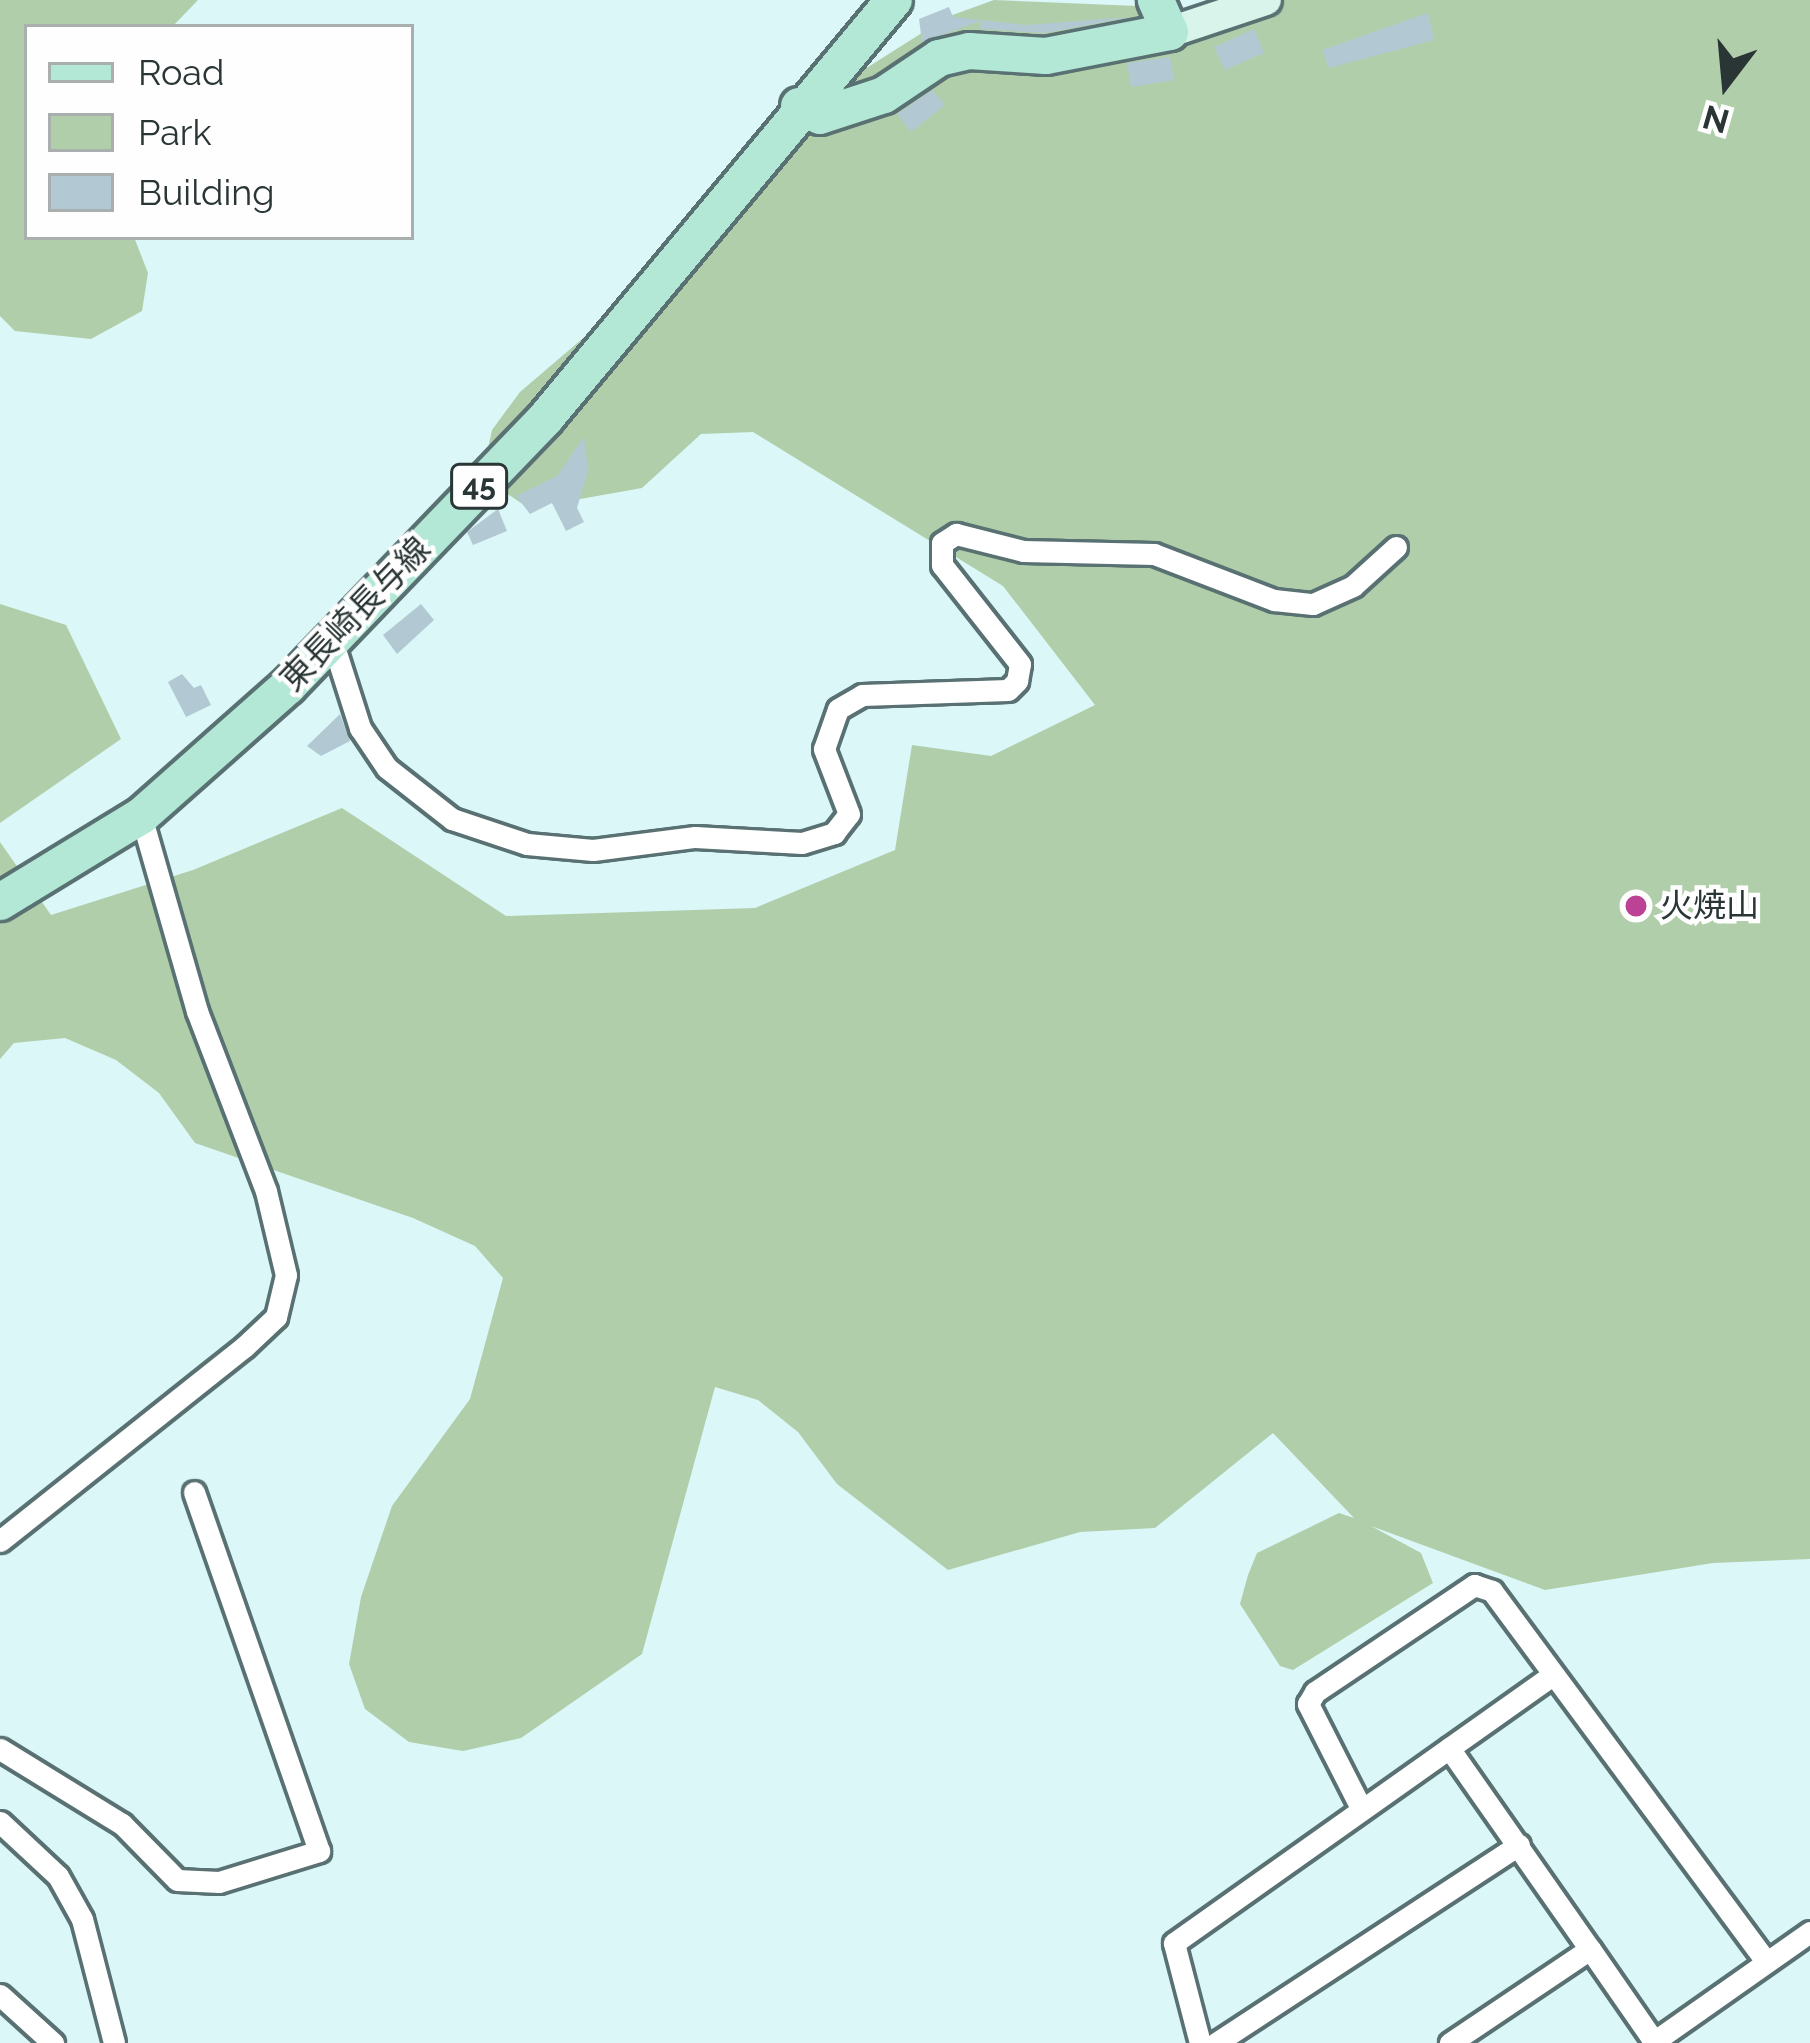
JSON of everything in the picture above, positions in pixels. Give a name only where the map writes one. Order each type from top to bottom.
[{"type":"main road","name":"東長崎長与線","points":[[0,902],[141,816],[332,638],[545,418],[799,106],[894,0]]},
{"type":"main road","points":[[799,106],[820,116],[884,95],[939,58],[969,51],[1046,56],[1160,11]]},
{"type":"street","points":[[1160,11],[1266,0]]},
{"type":"street","points":[[332,638],[361,728],[378,754],[452,819],[527,844],[592,850],[695,837],[802,843],[834,833],[849,814],[824,749],[838,710],[862,695],[1008,690],[1017,681],[1013,654],[942,565],[941,543],[956,534],[1023,551],[1154,554],[1274,600],[1313,604],[1353,586],[1396,548]]},
{"type":"street","points":[[0,1541],[244,1347],[276,1316],[286,1275],[266,1191],[197,1011],[141,816]]},
{"type":"street","points":[[0,1749],[122,1824],[177,1880],[219,1882],[319,1851],[194,1492]]},
{"type":"street","points":[[1361,1808],[1308,1704],[1315,1692],[1474,1585],[1492,1591],[1549,1677],[1766,1961]]},
{"type":"street","points":[[1200,2043],[1174,1942],[1549,1677]]},
{"type":"street","points":[[1449,1748],[1654,2042],[1810,1932]]},
{"type":"street","points":[[0,1822],[58,1876],[82,1919],[113,2043]]},
{"type":"street","points":[[1216,2043],[1519,1845]]},
{"type":"street","points":[[1450,2043],[1590,1949]]},
{"type":"street","points":[[0,1995],[53,2043]]},
{"type":"green space","points":[[0,0],[198,0],[175,24],[24,24],[24,240],[135,240],[148,273],[142,311],[91,339],[15,331],[0,316]]},
{"type":"green space","points":[[994,0],[1234,10],[1268,0],[1810,0],[1810,1559],[1713,1563],[1545,1590],[1371,1526],[1421,1553],[1433,1583],[1293,1670],[1280,1666],[1240,1604],[1248,1575],[1257,1553],[1339,1513],[1354,1518],[1273,1433],[1155,1528],[1080,1532],[948,1570],[837,1484],[798,1432],[758,1400],[715,1387],[642,1654],[521,1738],[463,1751],[409,1742],[365,1709],[349,1664],[361,1597],[392,1506],[470,1399],[503,1278],[475,1246],[413,1218],[195,1143],[159,1093],[116,1060],[65,1038],[14,1043],[0,1059],[0,842],[51,915],[193,870],[342,808],[506,916],[755,908],[895,850],[912,745],[991,756],[1095,705],[1003,586],[753,432],[701,434],[642,488],[569,501],[524,505],[500,489],[485,462],[492,430],[520,392],[609,316],[692,209],[824,95],[947,17]]},
{"type":"green space","points":[[0,604],[66,625],[121,739],[0,823]]},
{"type":"building","points":[[949,7],[953,17],[1026,25],[1131,17],[1045,33],[980,29],[981,21],[922,42],[919,19]]},
{"type":"building","points":[[1428,13],[1434,40],[1329,68],[1322,50]]},
{"type":"building","points":[[1254,29],[1264,53],[1225,70],[1214,47]]},
{"type":"building","points":[[1170,57],[1174,80],[1131,87],[1127,63]]},
{"type":"building","points":[[932,90],[945,105],[911,132],[897,114]]},
{"type":"building","points":[[584,437],[588,470],[577,508],[584,522],[566,531],[552,503],[530,514],[516,496],[557,476]]},
{"type":"building","points":[[498,509],[507,531],[473,545],[467,532]]},
{"type":"building","points":[[421,604],[434,620],[397,654],[383,635]]},
{"type":"building","points":[[182,674],[194,688],[201,685],[211,705],[186,717],[168,682]]},
{"type":"building","points":[[340,714],[350,741],[321,756],[307,746]]},
{"type":"place","name":"火焼山","points":[[1636,906]]}]
